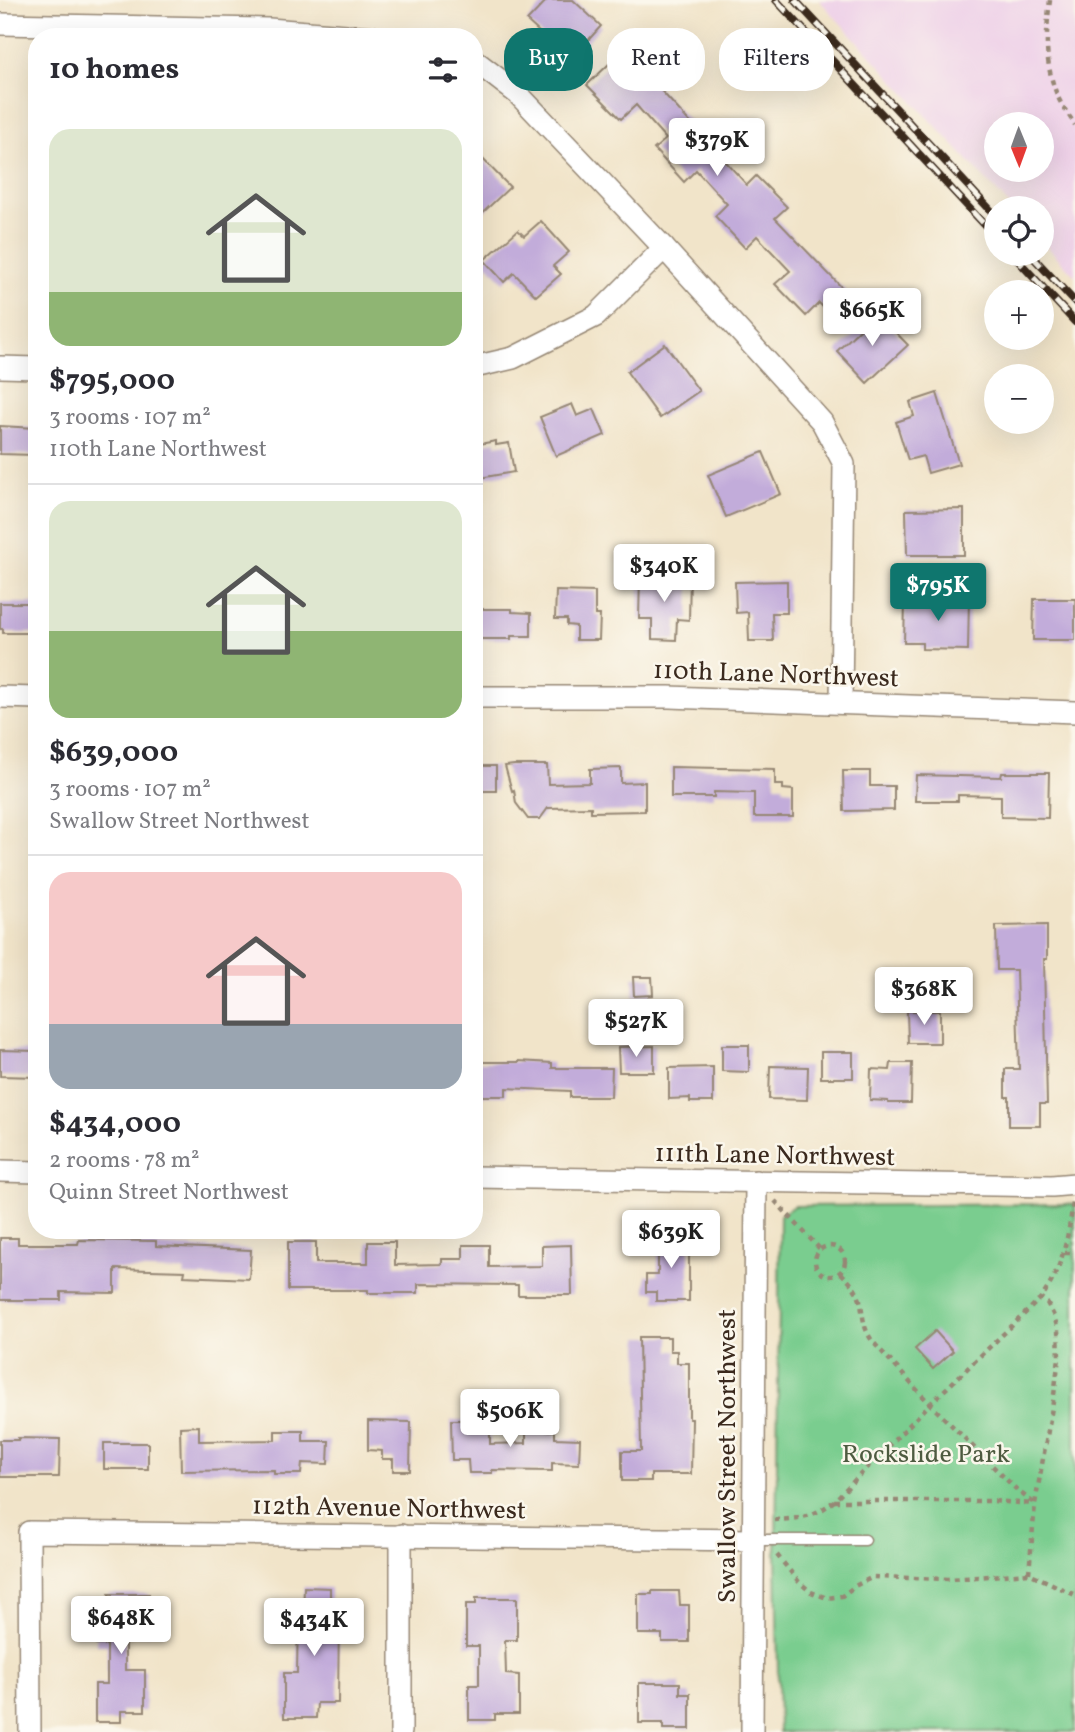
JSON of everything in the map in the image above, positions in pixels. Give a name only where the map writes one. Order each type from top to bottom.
[{"type":"street","points":[[0,24],[215,28]]},
{"type":"street","points":[[483,67],[518,94],[664,248],[822,422],[844,464],[842,703]]},
{"type":"street","points":[[483,365],[513,358],[596,316],[664,248]]},
{"type":"street","points":[[0,367],[28,368]]},
{"type":"street","points":[[0,697],[28,698]]},
{"type":"street","name":"110th Lane Northwest","points":[[483,697],[668,697],[1075,712]]},
{"type":"street","points":[[0,1171],[28,1172]]},
{"type":"street","name":"111th Lane Northwest","points":[[483,1177],[1052,1186],[1074,1184]]},
{"type":"street","name":"Swallow Street Northwest","points":[[752,1732],[756,1181]]},
{"type":"street","name":"112th Avenue Northwest","points":[[30,1732],[29,1532],[754,1540]]},
{"type":"street","points":[[401,1535],[401,1732]]},
{"type":"lane","points":[[754,1540],[865,1540]]},
{"type":"path","points":[[1050,0],[1046,38],[1049,69],[1056,94],[1075,125]]},
{"type":"path","points":[[756,1181],[820,1249]]},
{"type":"path","points":[[775,1520],[811,1516],[834,1501],[1041,1298],[1052,1283],[1065,1252],[1074,1184]]},
{"type":"path","points":[[830,1245],[838,1247],[845,1255],[845,1267],[841,1273],[824,1275],[816,1268],[815,1257],[820,1249],[830,1245]]},
{"type":"path","points":[[1065,1252],[1075,1254]]},
{"type":"path","points":[[841,1273],[854,1287],[860,1300],[866,1333],[873,1342],[930,1404],[1018,1491],[1035,1504]]},
{"type":"path","points":[[1029,1573],[1035,1504],[1059,1358],[1058,1330],[1054,1316],[1041,1298]]},
{"type":"path","points":[[834,1501],[993,1501],[1035,1504]]},
{"type":"path","points":[[775,1553],[799,1582],[811,1592],[827,1598],[842,1596],[873,1577],[951,1579],[1029,1573],[1075,1595]]},
{"type":"shaded area","points":[[819,0],[1075,0],[1075,276],[1054,254],[1054,196],[1001,196],[988,182],[1054,182],[1054,112],[984,112],[984,178]]},
{"type":"green space","name":"Rockslide Park","points":[[1075,1204],[1075,1732],[779,1732],[776,1553],[780,1215],[794,1206]]},
{"type":"building","points":[[547,0],[573,0],[601,26],[593,35],[593,28],[535,28],[527,21]]},
{"type":"building","points":[[607,66],[607,91],[661,91],[747,185],[756,176],[787,207],[775,218],[849,295],[829,313],[819,303],[806,316],[775,284],[790,271],[757,236],[745,248],[715,216],[727,204],[696,170],[684,182],[654,149],[666,139],[636,105],[621,119],[593,91],[593,79]]},
{"type":"building","points":[[483,159],[510,187],[483,212]]},
{"type":"building","points":[[541,221],[569,252],[553,266],[561,274],[536,296],[514,273],[504,282],[484,260],[518,230],[524,236]]},
{"type":"building","points":[[877,313],[908,345],[867,383],[837,351]]},
{"type":"building","points":[[665,344],[699,391],[660,418],[627,372]]},
{"type":"building","points":[[937,393],[959,464],[928,473],[923,456],[908,460],[896,422],[914,416],[910,402]]},
{"type":"building","points":[[572,404],[577,416],[594,409],[605,435],[556,456],[540,417]]},
{"type":"building","points":[[0,426],[28,428],[28,455],[0,454]]},
{"type":"building","points":[[496,441],[496,445],[509,443],[514,472],[483,477],[483,443]]},
{"type":"building","points":[[763,452],[781,494],[726,517],[708,475]]},
{"type":"building","points":[[964,509],[964,555],[907,555],[906,510]]},
{"type":"building","points":[[640,577],[690,578],[689,620],[677,619],[676,640],[652,639],[652,619],[639,619]]},
{"type":"building","points":[[787,581],[787,613],[772,613],[773,641],[749,641],[748,612],[736,613],[735,582]]},
{"type":"building","points":[[556,591],[595,592],[595,615],[600,615],[599,640],[576,640],[576,626],[567,625],[567,619],[555,619]]},
{"type":"building","points":[[924,596],[969,597],[968,650],[922,649],[922,643],[904,643],[905,602],[924,602]]},
{"type":"building","points":[[1034,599],[1075,599],[1075,640],[1033,640]]},
{"type":"building","points":[[0,603],[28,603],[28,633],[3,633],[3,629],[0,629]]},
{"type":"building","points":[[483,609],[512,609],[512,612],[531,613],[531,636],[511,636],[511,639],[483,639]]},
{"type":"building","points":[[547,765],[548,784],[590,783],[590,769],[621,768],[621,783],[645,782],[645,811],[591,812],[591,807],[548,808],[540,819],[528,819],[516,803],[505,766]]},
{"type":"building","points":[[483,766],[496,766],[496,791],[483,791]]},
{"type":"building","points":[[671,767],[775,769],[775,785],[783,785],[783,789],[793,790],[793,817],[754,817],[754,793],[714,792],[714,797],[671,797]]},
{"type":"building","points":[[843,771],[870,771],[870,786],[894,786],[894,810],[844,811]]},
{"type":"building","points":[[1002,773],[1049,773],[1048,818],[1001,817],[1001,796],[958,795],[958,801],[915,801],[916,775],[1001,777]]},
{"type":"building","points":[[1047,925],[1047,959],[1044,959],[1047,1104],[1040,1104],[1040,1126],[1009,1126],[1005,1069],[1019,1069],[1016,970],[997,970],[996,926]]},
{"type":"building","points":[[633,977],[652,977],[653,995],[634,996]]},
{"type":"building","points":[[907,1011],[940,1011],[940,1043],[908,1043]]},
{"type":"building","points":[[722,1045],[749,1045],[749,1072],[722,1071]]},
{"type":"building","points":[[654,1046],[654,1072],[619,1072],[618,1047]]},
{"type":"building","points":[[0,1050],[28,1051],[28,1077],[0,1076]]},
{"type":"building","points":[[821,1052],[853,1052],[853,1078],[821,1078]]},
{"type":"building","points":[[483,1062],[552,1063],[552,1068],[612,1068],[611,1097],[570,1097],[570,1091],[506,1088],[506,1096],[483,1096]]},
{"type":"building","points":[[891,1063],[912,1063],[911,1103],[870,1100],[871,1069],[890,1070]]},
{"type":"building","points":[[770,1066],[808,1067],[807,1100],[769,1099]]},
{"type":"building","points":[[713,1067],[713,1102],[690,1102],[690,1098],[669,1099],[669,1068]]},
{"type":"building","points":[[658,1235],[689,1235],[689,1301],[656,1301],[656,1292],[646,1292],[646,1275],[658,1275]]},
{"type":"building","points":[[0,1238],[18,1238],[18,1244],[78,1244],[79,1240],[156,1241],[156,1246],[251,1250],[249,1279],[184,1276],[185,1271],[115,1269],[115,1293],[61,1292],[61,1300],[0,1300]]},
{"type":"building","points":[[288,1242],[316,1242],[316,1263],[368,1263],[368,1242],[395,1242],[395,1265],[442,1264],[442,1259],[463,1259],[463,1245],[489,1245],[489,1267],[542,1266],[542,1246],[571,1245],[572,1295],[518,1295],[518,1285],[418,1284],[418,1293],[288,1290]]},
{"type":"building","points":[[935,1331],[953,1351],[933,1369],[915,1349]]},
{"type":"building","points":[[639,1337],[670,1337],[670,1351],[677,1351],[677,1363],[689,1363],[691,1474],[651,1474],[651,1481],[622,1481],[622,1451],[641,1451]]},
{"type":"building","points":[[451,1420],[490,1420],[490,1444],[526,1443],[526,1430],[555,1431],[555,1438],[580,1439],[579,1464],[552,1463],[552,1471],[492,1470],[492,1473],[469,1473],[468,1460],[452,1460]]},
{"type":"building","points":[[368,1421],[411,1422],[410,1471],[393,1471],[393,1459],[382,1459],[382,1451],[368,1450]]},
{"type":"building","points":[[199,1426],[199,1441],[275,1440],[275,1431],[303,1431],[303,1441],[329,1441],[328,1464],[302,1463],[301,1474],[274,1474],[274,1470],[181,1471],[180,1427]]},
{"type":"building","points":[[60,1439],[59,1477],[0,1477],[0,1440]]},
{"type":"building","points":[[104,1443],[148,1443],[148,1469],[104,1469]]},
{"type":"building","points":[[304,1587],[330,1588],[330,1614],[339,1615],[338,1703],[317,1703],[316,1718],[284,1718],[284,1673],[297,1673],[298,1615],[303,1615]]},
{"type":"building","points":[[652,1591],[679,1591],[680,1605],[689,1605],[689,1642],[662,1642],[662,1634],[638,1634],[638,1594],[652,1594]]},
{"type":"building","points":[[109,1594],[149,1594],[149,1635],[125,1635],[125,1670],[145,1670],[145,1711],[121,1711],[121,1722],[95,1722],[95,1684],[107,1684],[107,1645],[96,1645],[96,1606],[108,1606]]},
{"type":"building","points":[[476,1598],[517,1598],[517,1640],[505,1640],[506,1674],[519,1675],[519,1714],[495,1714],[495,1720],[469,1720],[469,1685],[479,1685],[479,1646],[466,1646],[466,1604],[476,1604]]},
{"type":"building","points":[[639,1683],[680,1683],[680,1694],[690,1694],[690,1729],[663,1729],[663,1723],[639,1723]]},
{"type":"railway","points":[[776,0],[984,224]]},
{"type":"railway","points":[[795,0],[984,203]]},
{"type":"railway","points":[[1023,266],[1075,322]]},
{"type":"railway","points":[[1041,266],[1075,302]]}]
